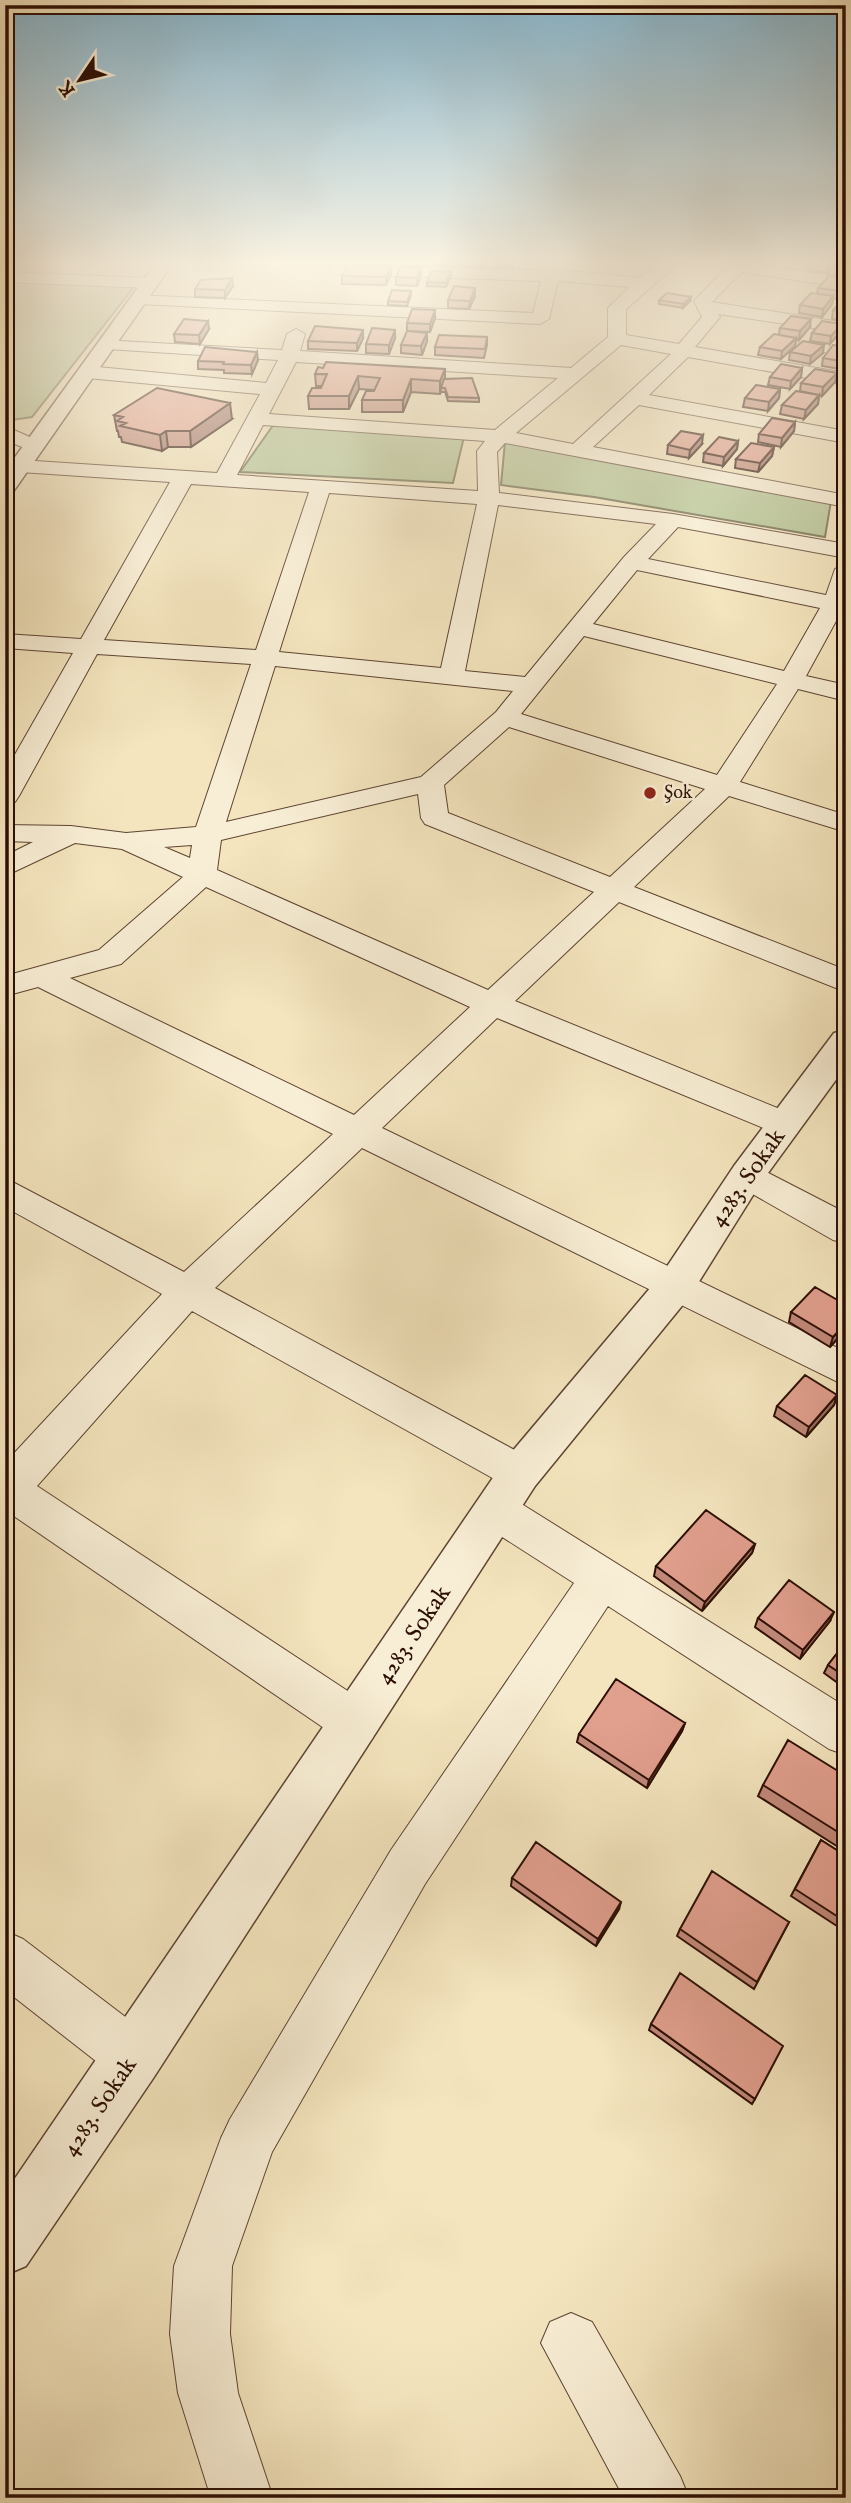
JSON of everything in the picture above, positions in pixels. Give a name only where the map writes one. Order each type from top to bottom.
[{"type":"street","points":[[5,488],[22,455],[83,377]]},
{"type":"street","points":[[139,377],[272,389]]},
{"type":"street","points":[[224,480],[278,377]]},
{"type":"street","points":[[452,679],[489,498],[487,451],[500,436],[572,377]]},
{"type":"street","points":[[579,449],[656,377]]},
{"type":"street","points":[[634,398],[846,437]]},
{"type":"street","points":[[256,419],[500,436],[846,501]]},
{"type":"street","points":[[5,432],[22,455],[184,477],[489,498],[673,520],[846,551]]},
{"type":"street","points":[[5,796],[184,477]]},
{"type":"street","points":[[5,986],[110,957],[202,875],[208,835],[321,486]]},
{"type":"street","points":[[5,832],[71,834],[126,841],[208,835],[430,783],[505,717],[632,562],[673,520]]},
{"type":"street","points":[[632,562],[840,605]]},
{"type":"street","points":[[356,1723],[6,1489],[189,1290],[723,787],[840,605],[846,569]]},
{"type":"street","points":[[579,628],[846,692]]},
{"type":"street","points":[[5,641],[265,658],[531,685]]},
{"type":"street","points":[[505,717],[846,824]]},
{"type":"street","points":[[430,783],[435,818],[846,982]]},
{"type":"street","points":[[5,867],[71,834]]},
{"type":"street","points":[[126,841],[492,1004],[785,1124]]},
{"type":"street","points":[[41,976],[357,1132],[676,1284],[846,1370]]},
{"type":"street","name":"4283. Sokak","points":[[5,2245],[134,2057],[508,1492],[676,1284],[747,1175],[846,1041]]},
{"type":"street","points":[[747,1175],[846,1230]]},
{"type":"street","points":[[5,1191],[189,1290],[508,1492],[602,1578],[846,1733]]},
{"type":"street","points":[[242,2498],[208,2393],[200,2334],[203,2266],[249,2138],[408,1867],[602,1578]]},
{"type":"street","points":[[5,1957],[134,2057]]},
{"type":"street","points":[[571,2343],[658,2498]]},
{"type":"green space","points":[[5,377],[64,377],[32,417],[12,420],[5,417]]},
{"type":"green space","points":[[274,424],[464,437],[453,483],[240,472]]},
{"type":"green space","points":[[505,442],[831,501],[825,537],[594,497],[501,485]]},
{"type":"building","points":[[326,377],[358,377],[349,396],[308,396],[312,388],[321,388]]},
{"type":"building","points":[[367,377],[442,377],[440,381],[411,379],[403,400],[362,400],[366,391],[374,391],[380,378]]},
{"type":"building","points":[[770,377],[795,377],[791,381]]},
{"type":"building","points":[[807,377],[833,377],[823,387],[801,383]]},
{"type":"building","points":[[472,378],[479,398],[448,397],[445,388],[441,388],[444,379]]},
{"type":"building","points":[[846,378],[846,388],[839,386]]},
{"type":"building","points":[[756,385],[780,389],[769,402],[745,398]]},
{"type":"building","points":[[157,388],[230,403],[190,431],[166,431],[160,435],[120,426],[126,423],[117,421],[123,417],[114,415]]},
{"type":"building","points":[[796,391],[819,395],[806,410],[782,405]]},
{"type":"building","points":[[772,418],[795,422],[782,438],[759,434]]},
{"type":"building","points":[[681,431],[703,435],[690,450],[668,445]]},
{"type":"building","points":[[719,437],[738,441],[724,457],[704,453]]},
{"type":"building","points":[[751,443],[774,447],[760,463],[736,459]]},
{"type":"building","points":[[815,1287],[846,1305],[846,1323],[833,1337],[791,1312]]},
{"type":"building","points":[[805,1375],[837,1395],[809,1427],[777,1406]]},
{"type":"building","points":[[706,1510],[755,1544],[705,1602],[656,1566]]},
{"type":"building","points":[[789,1580],[834,1612],[803,1650],[758,1618]]},
{"type":"building","points":[[846,1642],[846,1677],[828,1665]]},
{"type":"building","points":[[616,1679],[685,1723],[649,1780],[579,1734]]},
{"type":"building","points":[[788,1740],[846,1776],[846,1837],[763,1785]]},
{"type":"building","points":[[821,1840],[846,1856],[846,1922],[795,1889]]},
{"type":"building","points":[[536,1842],[621,1902],[598,1939],[512,1878]]},
{"type":"building","points":[[712,1871],[789,1922],[757,1982],[680,1929]]},
{"type":"building","points":[[680,1973],[783,2046],[755,2099],[651,2024]]},
{"type":"place","name":"Şok","points":[[650,793]]}]
